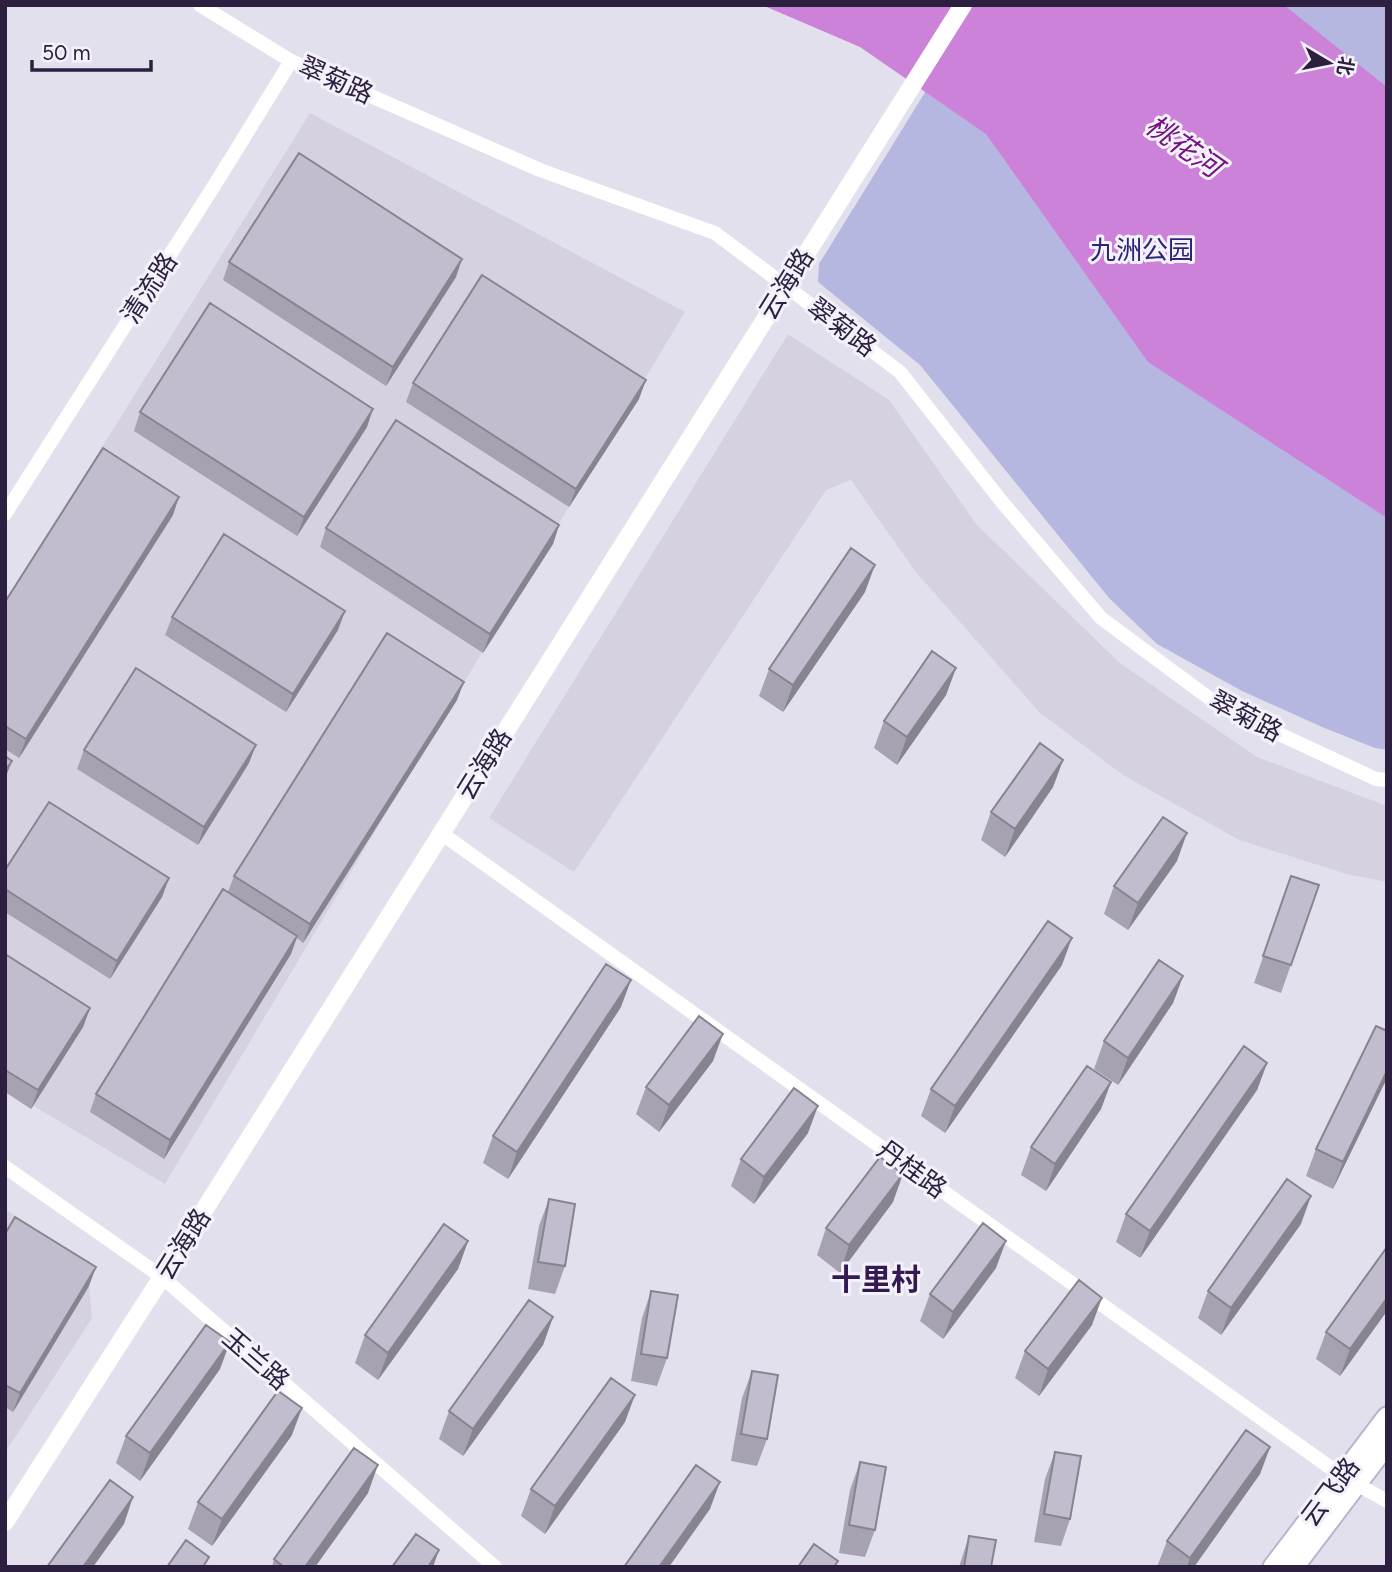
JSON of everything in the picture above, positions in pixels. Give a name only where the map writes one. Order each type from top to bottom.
[{"type":"main road","name":"云飞路","points":[[1294,1567],[1387,1417]]},
{"type":"main road","name":"云飞路","points":[[1273,1567],[1349,1480],[1387,1444]]},
{"type":"street","name":"翠菊路","points":[[200,5],[291,61],[540,170],[715,233],[900,372],[1002,502],[1101,618],[1221,707],[1376,779],[1387,780]]},
{"type":"street","name":"云海路","points":[[5,1522],[963,5]]},
{"type":"street","name":"清流路","points":[[5,514],[291,61]]},
{"type":"street","name":"丹桂路","points":[[441,833],[1349,1480],[1387,1501]]},
{"type":"street","name":"玉兰路","points":[[5,1167],[162,1277],[495,1567]]},
{"type":"shaded area","points":[[310,113],[685,312],[165,1184],[5,1089],[5,603]]},
{"type":"shaded area","points":[[788,334],[889,400],[977,525],[1121,664],[1257,757],[1387,806],[1387,882],[1346,874],[1239,840],[1123,775],[1039,712],[915,571],[851,480],[826,490],[574,872],[489,818]]},
{"type":"shaded area","points":[[5,1209],[87,1263],[92,1318],[5,1453]]},
{"type":"green space","name":"九洲公园","points":[[979,5],[1387,5],[1387,750],[1375,748],[1322,727],[1242,691],[1157,644],[1109,598],[920,365],[818,282],[819,264]]},
{"type":"water","name":"桃花河","points":[[762,5],[1284,5],[1387,87],[1387,518],[1148,362],[986,134],[860,47]]},
{"type":"building","points":[[299,153],[462,259],[393,367],[229,262]]},
{"type":"building","points":[[482,275],[646,380],[576,489],[413,383]]},
{"type":"building","points":[[210,303],[373,409],[304,517],[140,412]]},
{"type":"building","points":[[396,420],[559,525],[490,634],[326,528]]},
{"type":"building","points":[[103,448],[179,497],[26,739],[5,726],[5,602]]},
{"type":"building","points":[[224,534],[345,611],[293,694],[172,617]]},
{"type":"building","points":[[851,548],[875,565],[793,685],[769,669]]},
{"type":"building","points":[[387,633],[464,682],[310,924],[234,876]]},
{"type":"building","points":[[932,651],[956,668],[907,737],[884,721]]},
{"type":"building","points":[[136,668],[256,745],[204,827],[84,750]]},
{"type":"building","points":[[1040,743],[1063,760],[1015,829],[991,812]]},
{"type":"building","points":[[5,756],[12,761],[5,771]]},
{"type":"building","points":[[49,802],[169,878],[117,961],[5,889],[5,870]]},
{"type":"building","points":[[1163,817],[1187,833],[1138,903],[1114,886]]},
{"type":"building","points":[[1291,876],[1319,885],[1291,965],[1263,956]]},
{"type":"building","points":[[223,889],[297,936],[170,1140],[96,1094]]},
{"type":"building","points":[[1048,921],[1072,938],[955,1106],[931,1089]]},
{"type":"building","points":[[5,954],[90,1008],[38,1090],[5,1070]]},
{"type":"building","points":[[1159,960],[1183,976],[1128,1058],[1104,1041]]},
{"type":"building","points":[[606,964],[631,980],[517,1152],[493,1136]]},
{"type":"building","points":[[699,1016],[723,1034],[669,1105],[646,1087]]},
{"type":"building","points":[[1376,1026],[1387,1031],[1387,1071],[1343,1162],[1316,1149]]},
{"type":"building","points":[[1244,1046],[1267,1063],[1150,1231],[1126,1214]]},
{"type":"building","points":[[1087,1066],[1111,1082],[1055,1164],[1031,1147]]},
{"type":"building","points":[[794,1088],[818,1106],[764,1177],[741,1159]]},
{"type":"building","points":[[880,1157],[903,1174],[849,1245],[826,1228]]},
{"type":"building","points":[[1287,1179],[1311,1196],[1231,1308],[1208,1291]]},
{"type":"building","points":[[549,1199],[575,1204],[565,1266],[538,1262]]},
{"type":"building","points":[[15,1217],[96,1267],[20,1393],[5,1385],[5,1234]]},
{"type":"building","points":[[983,1223],[1006,1241],[953,1312],[930,1294]]},
{"type":"building","points":[[444,1224],[468,1241],[388,1353],[365,1335]]},
{"type":"building","points":[[1387,1247],[1387,1298],[1350,1349],[1326,1332]]},
{"type":"building","points":[[1079,1280],[1102,1298],[1048,1369],[1025,1351]]},
{"type":"building","points":[[651,1291],[678,1295],[667,1358],[641,1354]]},
{"type":"building","points":[[529,1300],[553,1317],[473,1429],[449,1411]]},
{"type":"building","points":[[206,1325],[230,1342],[150,1453],[126,1436]]},
{"type":"building","points":[[752,1371],[778,1375],[767,1439],[741,1434]]},
{"type":"building","points":[[611,1378],[635,1395],[555,1506],[531,1489]]},
{"type":"building","points":[[278,1391],[302,1408],[222,1519],[198,1502]]},
{"type":"building","points":[[1246,1430],[1270,1447],[1190,1558],[1167,1541]]},
{"type":"building","points":[[354,1448],[378,1465],[305,1567],[284,1567],[274,1559]]},
{"type":"building","points":[[1055,1452],[1081,1456],[1070,1519],[1044,1514]]},
{"type":"building","points":[[860,1462],[886,1467],[875,1530],[849,1525]]},
{"type":"building","points":[[696,1465],[720,1482],[659,1567],[624,1567]]},
{"type":"building","points":[[110,1480],[133,1497],[83,1567],[47,1567]]},
{"type":"building","points":[[416,1534],[439,1550],[428,1567],[392,1567]]},
{"type":"building","points":[[969,1536],[996,1540],[991,1567],[964,1567]]},
{"type":"building","points":[[186,1540],[209,1557],[203,1567],[167,1567]]},
{"type":"building","points":[[814,1544],[838,1561],[834,1567],[798,1567]]},
{"type":"district","name":"十里村","points":[[876,1280]]}]
